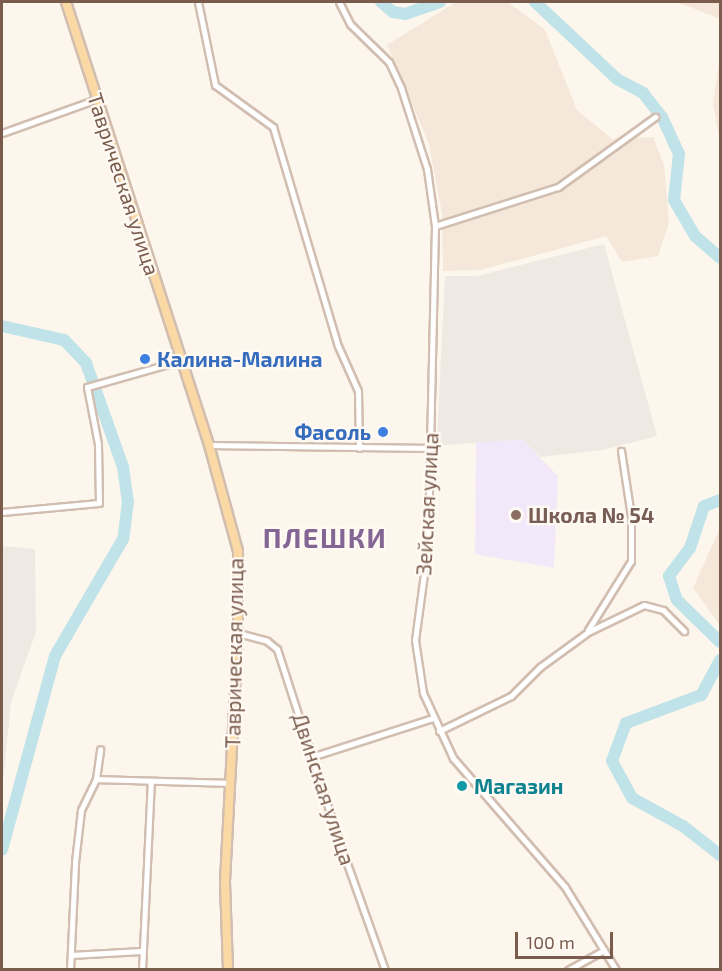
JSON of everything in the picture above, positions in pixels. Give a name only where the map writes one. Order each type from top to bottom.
[{"type":"main road","name":"Таврическая улица","points":[[66,2],[179,361],[209,445],[238,551],[238,633],[225,883],[228,969]]},
{"type":"street","points":[[198,2],[215,85],[273,127],[338,346],[358,391],[359,448]]},
{"type":"street","name":"Зейская улица","points":[[339,2],[350,24],[390,62],[401,88],[427,169],[435,226],[428,544],[415,640],[419,676],[439,731],[471,783],[565,887],[616,969]]},
{"type":"street","points":[[2,133],[97,99]]},
{"type":"street","points":[[435,226],[558,187],[655,117]]},
{"type":"street","points":[[2,512],[99,503],[98,444],[90,385],[179,361]]},
{"type":"street","points":[[209,445],[430,448]]},
{"type":"street","points":[[588,632],[631,561],[632,516],[621,451]]},
{"type":"street","points":[[439,731],[511,696],[540,667],[588,632],[650,604],[663,610],[684,631]]},
{"type":"street","name":"Двинская улица","points":[[238,633],[267,641],[277,649],[314,756],[339,841],[385,969]]},
{"type":"street","points":[[314,756],[433,718]]},
{"type":"street","points":[[70,969],[80,821],[87,794],[96,779],[100,749]]},
{"type":"street","points":[[96,779],[230,783]]},
{"type":"street","points":[[142,969],[141,951],[151,782]]},
{"type":"street","points":[[568,969],[604,950]]},
{"type":"street","points":[[71,955],[141,951]]},
{"type":"shaded area","points":[[456,2],[508,2],[545,30],[577,110],[612,139],[653,137],[664,165],[669,223],[658,256],[622,262],[606,236],[481,270],[443,271],[442,214],[429,144],[387,45]]},
{"type":"shaded area","points":[[677,2],[720,2],[720,19]]},
{"type":"shaded area","points":[[720,55],[720,143],[713,103]]},
{"type":"shaded area","points":[[604,244],[657,436],[602,450],[540,457],[523,440],[444,445],[437,438],[445,276],[477,276]]},
{"type":"shaded area","name":"Школа № 54","points":[[523,440],[558,476],[554,568],[475,554],[476,442]]},
{"type":"shaded area","points":[[720,528],[720,625],[693,588]]},
{"type":"shaded area","points":[[2,546],[35,549],[36,632],[11,702],[2,792]]},
{"type":"waterway","points":[[381,2],[393,12],[405,14],[440,2]]},
{"type":"waterway","points":[[535,2],[617,79],[643,93],[662,117],[679,154],[674,200],[695,236],[720,258]]},
{"type":"waterway","points":[[2,326],[64,340],[86,363],[123,467],[128,501],[123,539],[55,656],[2,850]]},
{"type":"waterway","points":[[720,500],[704,506],[690,548],[669,576],[677,600],[720,642]]},
{"type":"waterway","points":[[720,660],[701,695],[626,723],[612,761],[632,798],[683,826],[720,855]]},
{"type":"place","name":"Калина-Малина","points":[[145,359]]},
{"type":"place","name":"Фасоль","points":[[383,432]]},
{"type":"place","name":"Школа № 54","points":[[516,515]]},
{"type":"place","name":"Магазин","points":[[462,786]]},
{"type":"district","name":"ПЛЕШКИ","points":[[325,538]]}]
